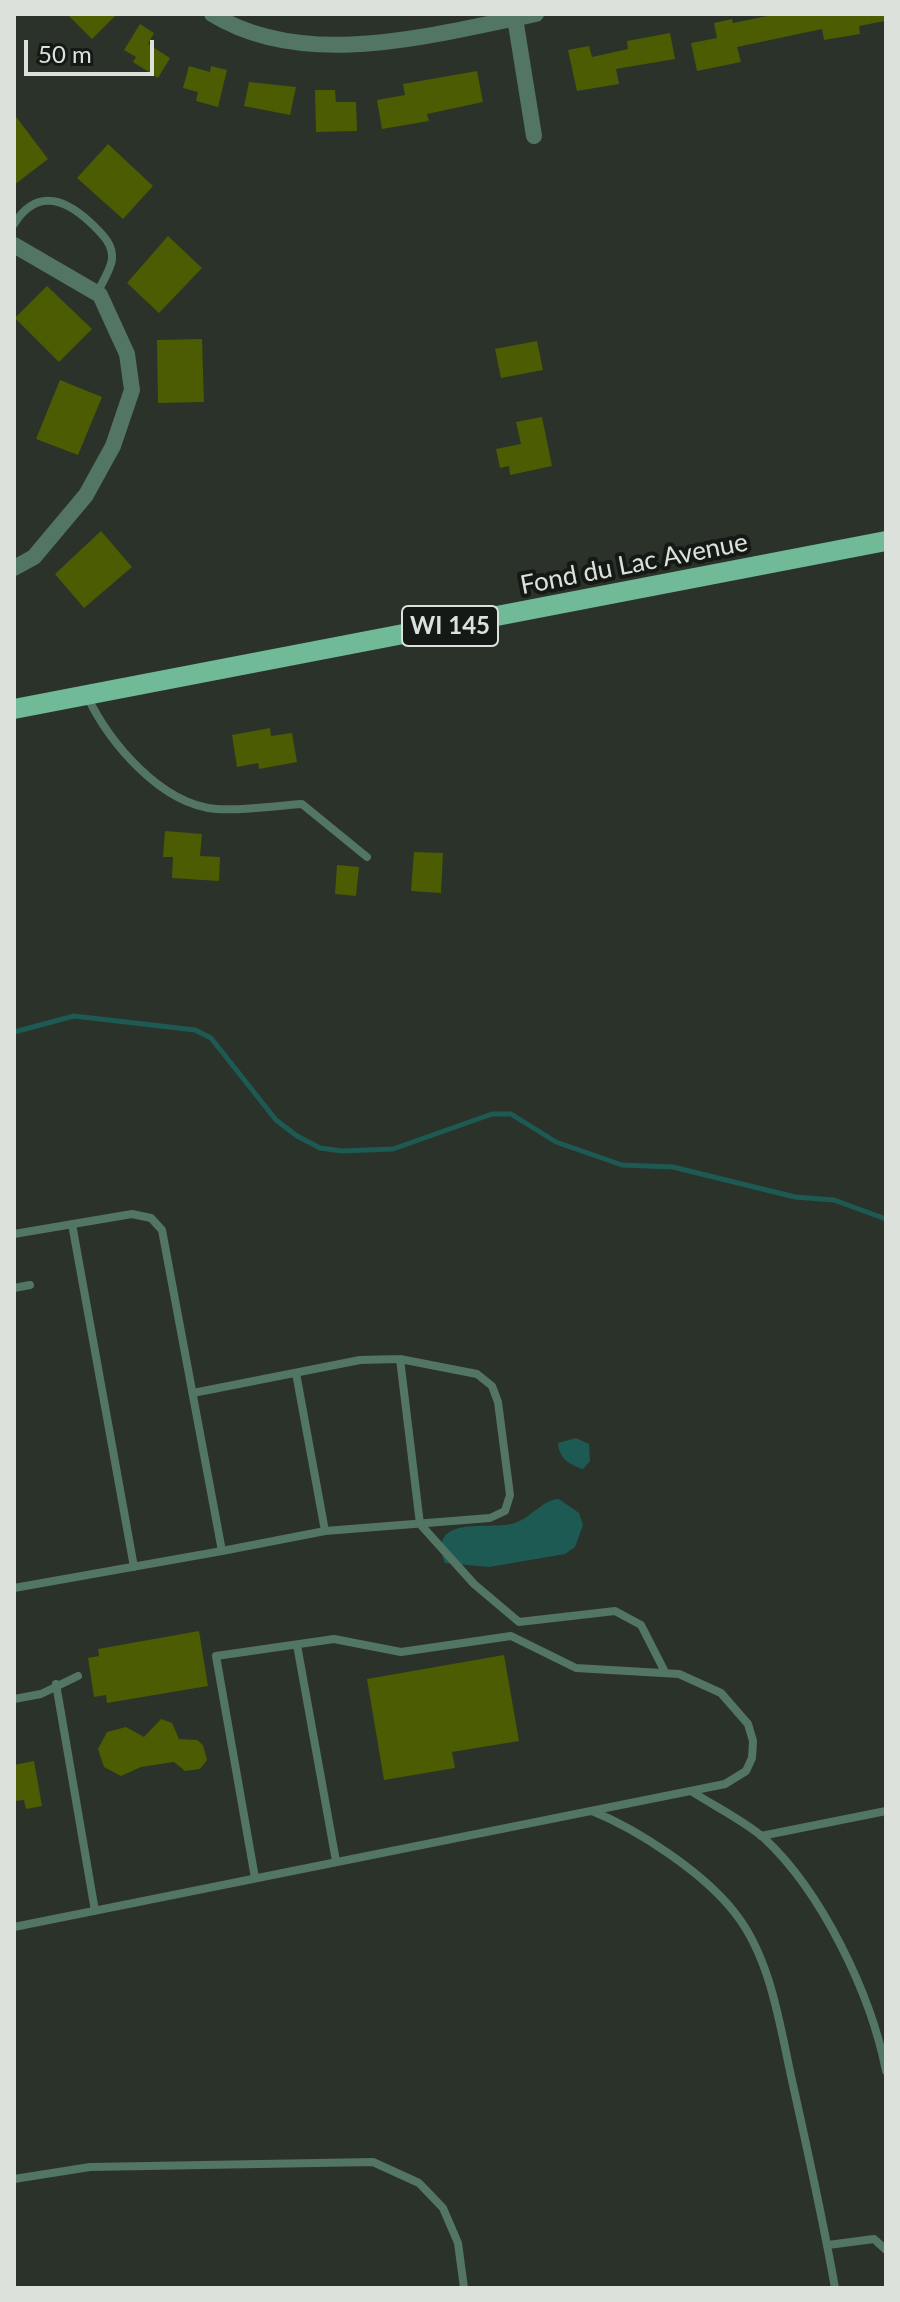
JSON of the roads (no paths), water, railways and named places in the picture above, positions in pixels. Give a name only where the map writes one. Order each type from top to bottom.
[{"type":"main road","name":"Fond du Lac Avenue","points":[[14,709],[886,541]]},
{"type":"street","points":[[212,14],[226,23],[278,40],[347,47],[536,14]]},
{"type":"street","points":[[515,18],[534,136]]},
{"type":"street","points":[[14,245],[97,293],[127,354],[132,390],[113,446],[86,495],[34,557],[14,568]]},
{"type":"lane","points":[[14,224],[30,205],[53,200],[76,208],[108,240],[112,254],[112,261],[97,293]]},
{"type":"lane","points":[[86,695],[105,732],[155,783],[186,800],[214,809],[302,804],[367,857]]},
{"type":"lane","points":[[14,1234],[132,1214],[151,1218],[162,1230],[222,1551]]},
{"type":"lane","points":[[72,1224],[134,1567]]},
{"type":"lane","points":[[14,1288],[30,1285]]},
{"type":"lane","points":[[14,1588],[325,1531],[490,1518],[505,1511],[510,1495],[498,1402],[492,1386],[477,1374],[400,1359],[360,1360],[193,1393]]},
{"type":"lane","points":[[400,1359],[420,1524],[474,1584],[519,1622],[615,1611],[641,1625],[665,1672]]},
{"type":"lane","points":[[296,1373],[325,1531]]},
{"type":"lane","points":[[14,1927],[691,1791],[737,1779],[752,1758],[751,1733],[743,1717],[721,1693],[695,1680],[665,1672],[576,1668],[511,1636],[401,1652],[334,1639],[216,1656],[255,1878]]},
{"type":"lane","points":[[297,1645],[336,1861]]},
{"type":"lane","points":[[14,1699],[41,1694],[56,1684],[78,1676]]},
{"type":"lane","points":[[56,1684],[95,1911]]},
{"type":"lane","points":[[691,1791],[761,1836],[796,1871],[846,1958],[880,2039],[886,2071]]},
{"type":"lane","points":[[590,1810],[630,1828],[688,1871],[735,1912],[748,1932],[759,1955],[778,2019],[835,2288]]},
{"type":"lane","points":[[761,1836],[886,1811]]},
{"type":"lane","points":[[14,2179],[90,2167],[373,2162],[419,2183],[443,2208],[458,2243],[464,2288]]},
{"type":"lane","points":[[828,2245],[874,2239],[886,2250]]},
{"type":"water","points":[[576,1438],[589,1444],[590,1461],[583,1469],[573,1465],[560,1453],[558,1443]]},
{"type":"water","points":[[559,1499],[579,1513],[583,1525],[575,1547],[565,1554],[489,1567],[445,1563],[444,1537],[452,1530],[515,1523],[547,1502]]},
{"type":"waterway","points":[[14,1032],[74,1016],[195,1030],[211,1038],[276,1120],[320,1148],[342,1151],[393,1149],[492,1114],[511,1114],[556,1142],[622,1165],[673,1167],[795,1197],[834,1200],[886,1219]]}]
